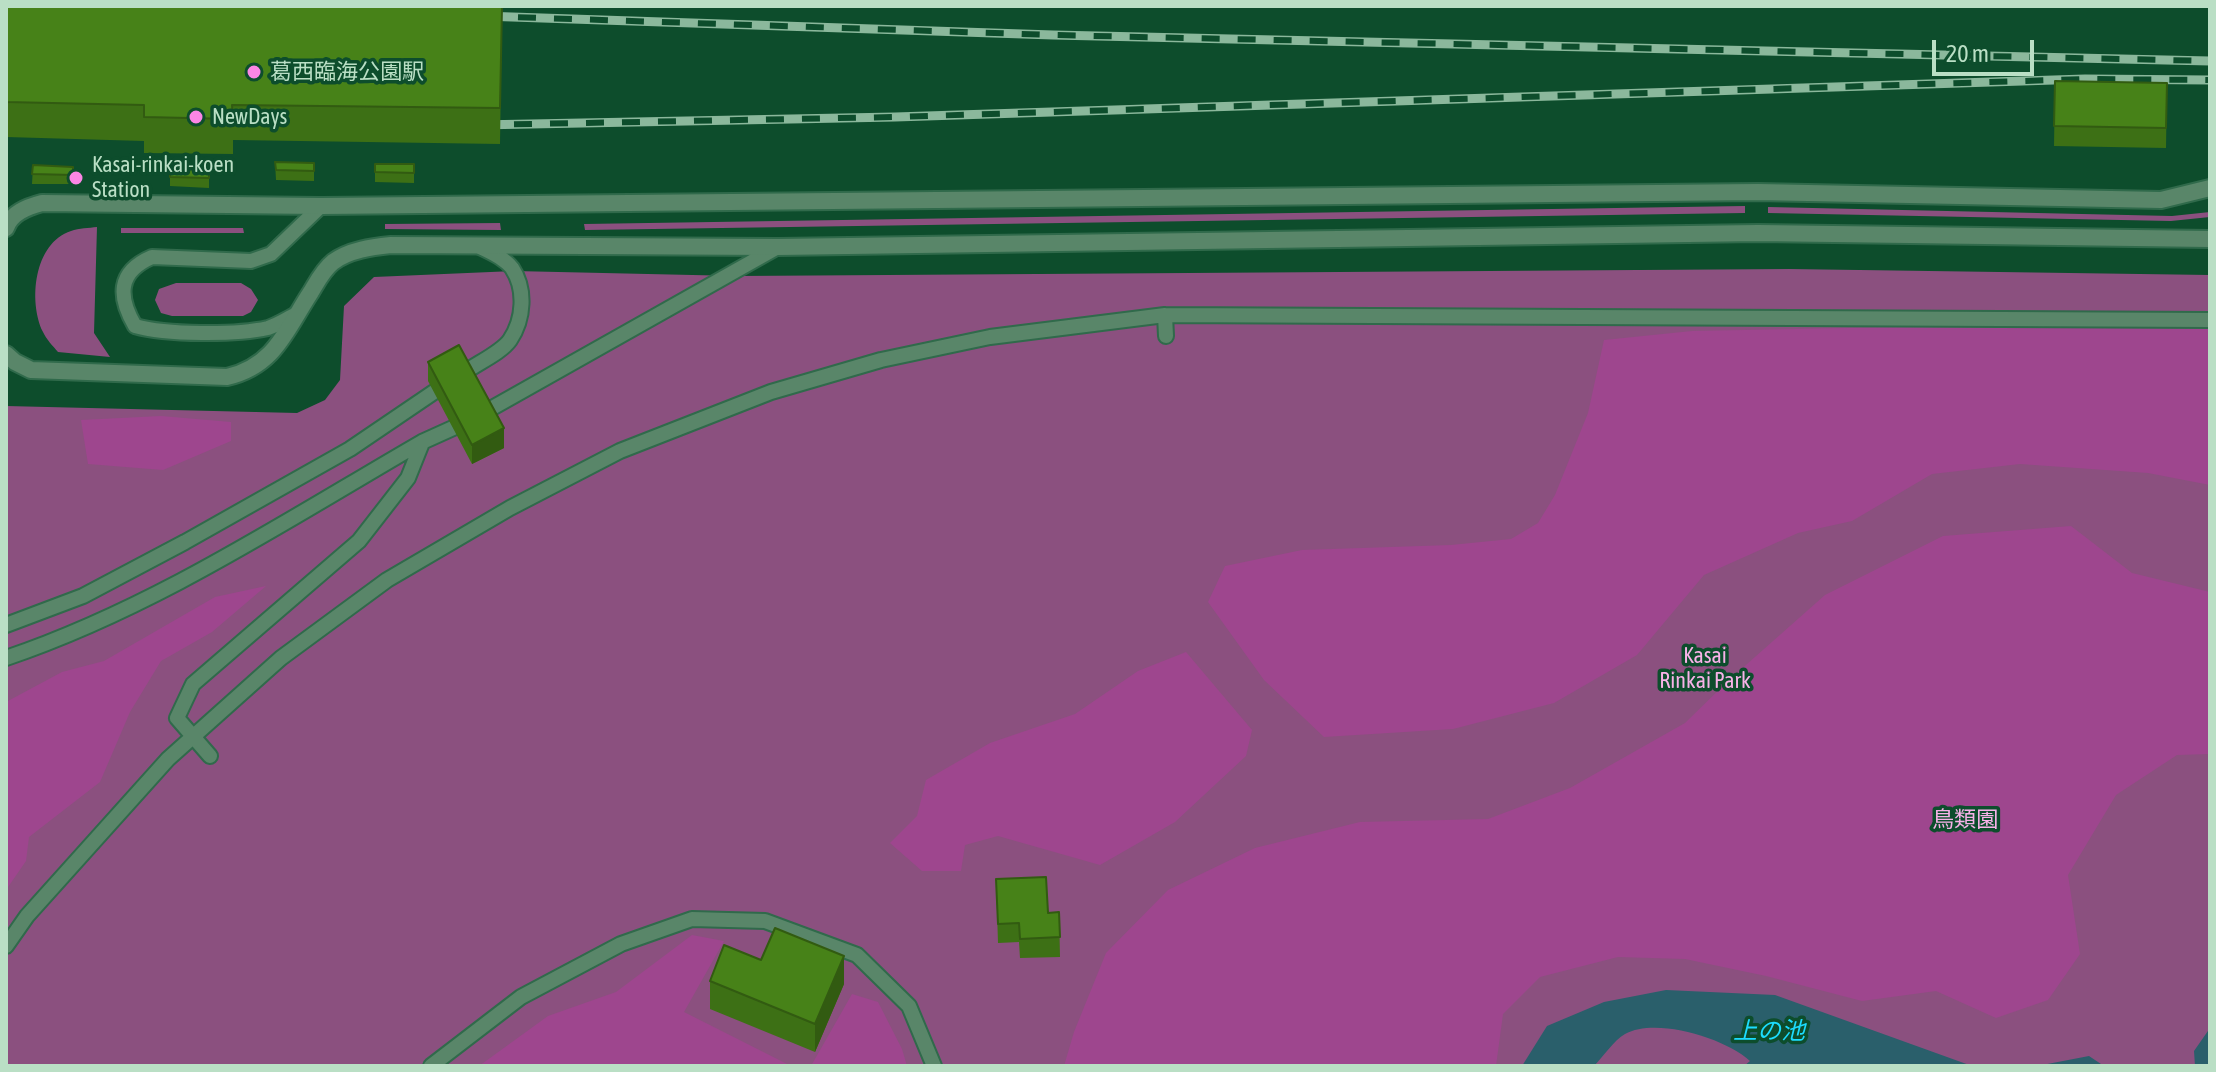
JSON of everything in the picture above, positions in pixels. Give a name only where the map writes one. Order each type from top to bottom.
[{"type":"street","points":[[6,228],[9,220],[27,207],[42,203],[321,206],[1744,192],[2161,200],[2210,188]]},
{"type":"street","points":[[6,354],[31,370],[227,377],[245,373],[263,363],[275,349],[322,274],[334,261],[368,247],[391,245],[778,247],[1758,233],[2210,239]]},
{"type":"lane","points":[[297,314],[269,327],[235,331],[154,331],[135,326],[126,311],[123,290],[129,272],[138,263],[152,257],[251,261],[271,254],[321,206]]},
{"type":"lane","points":[[464,373],[509,342],[519,321],[523,297],[512,269],[500,257],[480,247]]},
{"type":"lane","points":[[485,412],[778,247]]},
{"type":"lane","points":[[6,946],[27,916],[168,759],[281,658],[387,580],[510,508],[620,451],[771,392],[881,360],[990,337],[1165,315],[1564,324],[2210,320]]},
{"type":"lane","points":[[1165,315],[1166,336]]},
{"type":"lane","points":[[6,625],[83,596],[185,542],[350,449],[434,392]]},
{"type":"lane","points":[[6,658],[93,625],[132,605],[198,571],[422,442],[453,428]]},
{"type":"lane","points":[[210,756],[177,718],[193,684],[359,541],[408,478],[422,442]]},
{"type":"lane","points":[[431,1066],[521,997],[621,944],[692,919],[765,921],[857,955],[909,1006],[934,1066]]},
{"type":"green space","points":[[1745,206],[1745,213],[585,230],[584,224]]},
{"type":"green space","points":[[1768,207],[2172,216],[2210,212],[2210,217],[2171,221],[1768,213]]},
{"type":"green space","points":[[500,223],[501,230],[385,229],[385,224]]},
{"type":"green space","points":[[97,227],[94,333],[110,357],[58,352],[43,332],[38,319],[36,290],[42,260],[49,247],[59,238],[74,230]]},
{"type":"green space","points":[[121,228],[243,228],[244,233],[121,233]]},
{"type":"green space","name":"Kasai Rinkai Park","points":[[1789,269],[2210,275],[2210,1066],[6,1066],[6,406],[297,413],[325,400],[340,380],[344,306],[374,277],[514,271],[737,276]]},
{"type":"green space","points":[[176,283],[241,283],[251,289],[258,300],[251,312],[243,316],[172,316],[161,313],[155,300],[159,289]]},
{"type":"green space","points":[[2210,321],[2210,485],[2148,473],[2020,464],[1932,474],[1852,521],[1798,533],[1704,575],[1637,655],[1554,703],[1453,729],[1324,737],[1264,680],[1208,602],[1225,566],[1302,550],[1451,545],[1511,539],[1538,523],[1555,495],[1588,413],[1604,340],[1692,331]]},
{"type":"green space","points":[[161,416],[231,422],[231,441],[163,470],[88,464],[81,420]]},
{"type":"green space","name":"鳥類園","points":[[2071,526],[2132,573],[2210,592],[2210,754],[2177,755],[2116,795],[2068,875],[2080,954],[2048,1000],[1996,1018],[1936,991],[1862,1001],[1685,959],[1618,957],[1540,977],[1503,1014],[1496,1066],[1064,1066],[1074,1032],[1106,953],[1168,890],[1255,848],[1360,822],[1488,819],[1570,788],[1685,723],[1825,595],[1943,536]]},
{"type":"green space","points":[[266,586],[212,632],[161,661],[130,712],[100,782],[29,837],[26,861],[6,890],[6,702],[62,672],[104,661],[215,597]]},
{"type":"green space","points":[[1186,652],[1252,730],[1246,756],[1175,822],[1100,865],[998,836],[965,845],[961,871],[922,871],[890,843],[917,816],[926,780],[990,743],[1075,714],[1138,671]]},
{"type":"green space","points":[[692,935],[724,941],[684,1012],[791,1066],[479,1066],[548,1016],[616,992]]},
{"type":"green space","points":[[852,994],[878,1002],[902,1049],[907,1066],[811,1066]]},
{"type":"water","name":"上の池","points":[[1666,990],[1775,995],[1972,1066],[1744,1066],[1750,1061],[1708,1038],[1690,1032],[1654,1028],[1625,1034],[1594,1066],[1522,1066],[1547,1026],[1604,1002]]},
{"type":"water","points":[[2210,1028],[2210,1066],[2195,1066],[2194,1051]]},
{"type":"water","points":[[2089,1056],[2104,1066],[2037,1066]]},
{"type":"building","name":"葛西臨海公園駅","points":[[6,6],[502,6],[500,108],[232,105],[233,119],[144,117],[144,105],[6,102]]},
{"type":"building","points":[[2055,81],[2167,83],[2166,128],[2054,126]]},
{"type":"building","points":[[275,162],[314,163],[314,171],[276,170]]},
{"type":"building","points":[[375,164],[414,164],[414,173],[375,172]]},
{"type":"building","points":[[33,165],[73,167],[73,175],[32,174]]},
{"type":"building","points":[[170,168],[209,169],[209,178],[170,177]]},
{"type":"building","points":[[459,345],[504,428],[472,445],[428,362]]},
{"type":"building","points":[[1046,877],[1048,913],[1059,912],[1060,937],[1020,939],[1019,923],[998,924],[996,879]]},
{"type":"building","points":[[775,928],[844,956],[815,1024],[710,981],[724,945],[761,960]]},
{"type":"railway","points":[[482,16],[1053,35],[2210,61]]},
{"type":"railway","points":[[478,125],[895,117],[2085,79],[2210,80]]},
{"type":"place","name":"葛西臨海公園駅","points":[[254,72]]},
{"type":"place","name":"NewDays","points":[[196,117]]},
{"type":"place","name":"Kasai-rinkai-koen Station","points":[[76,178]]}]
